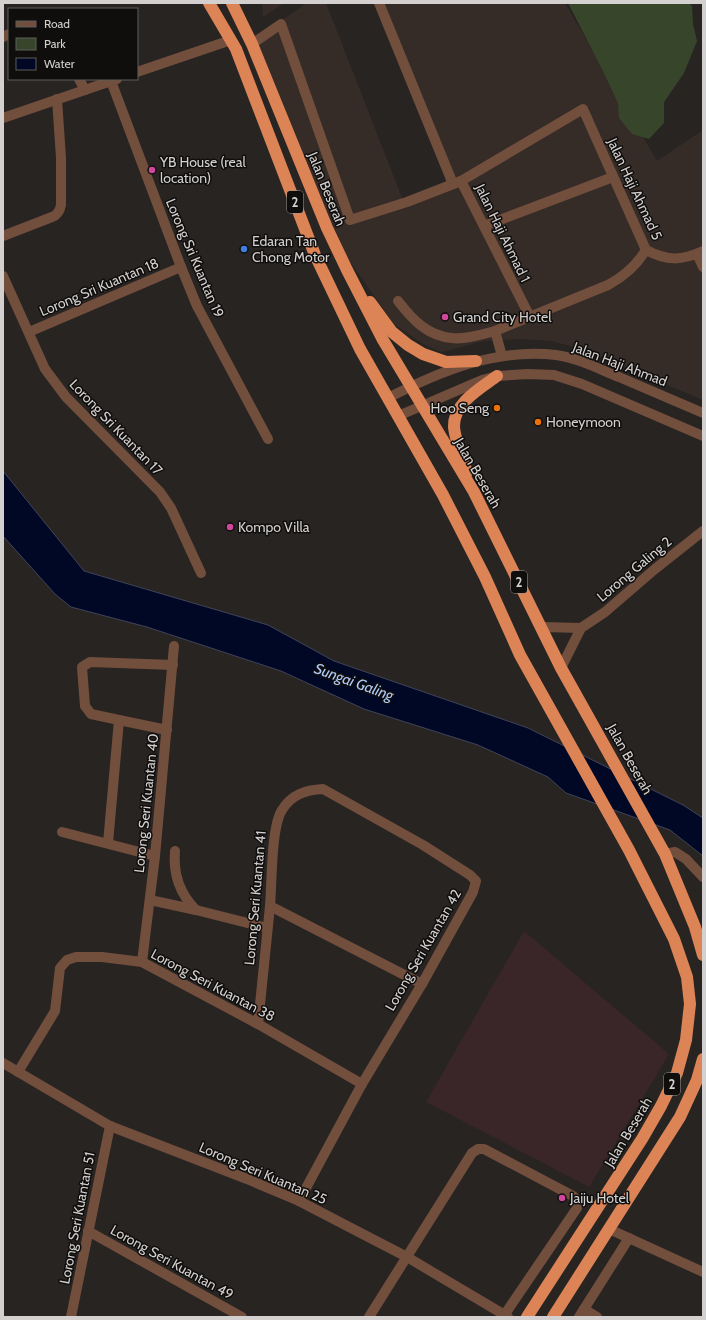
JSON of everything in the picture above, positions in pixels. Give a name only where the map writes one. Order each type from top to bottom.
[{"type":"highway","name":"2","points":[[209,3],[236,49],[316,255],[360,349],[388,398]]},
{"type":"highway","name":"Jalan Beserah","points":[[232,3],[252,44],[326,228],[383,340],[474,492],[561,668],[664,854],[699,925],[703,955]]},
{"type":"highway","points":[[347,270],[392,332],[408,345],[423,354],[446,362],[476,361]]},
{"type":"highway","points":[[474,492],[454,426],[457,412],[466,400],[497,376]]},
{"type":"highway","name":"Jalan Beserah","points":[[388,398],[443,495],[485,577],[520,656],[617,828],[674,939],[687,977],[690,1004],[686,1040],[677,1073],[661,1106],[638,1145],[527,1317]]},
{"type":"highway","name":"2","points":[[553,1317],[680,1117],[697,1080],[703,1059]]},
{"type":"street","points":[[252,44],[280,24],[350,220],[407,202],[457,182],[379,3]]},
{"type":"street","points":[[138,72],[231,40]]},
{"type":"street","points":[[80,80],[85,90]]},
{"type":"street","points":[[3,118],[114,80]]},
{"type":"street","name":"Lorong Sri Kuantan 19","points":[[114,80],[181,267],[200,313],[268,439]]},
{"type":"street","points":[[3,236],[56,216],[61,205],[61,158],[57,99]]},
{"type":"street","name":"Jalan Haji Ahmad 1","points":[[530,317],[484,226],[457,182],[583,109]]},
{"type":"street","name":"Jalan Haji Ahmad 5","points":[[583,109],[646,250],[657,256],[668,258],[687,258],[700,253]]},
{"type":"street","points":[[484,226],[614,177]]},
{"type":"street","points":[[398,301],[411,318],[432,334],[453,338],[476,335],[495,331],[608,285],[621,278],[631,270],[646,250]]},
{"type":"street","points":[[700,253],[703,267]]},
{"type":"street","name":"Lorong Sri Kuantan 18","points":[[29,332],[181,267]]},
{"type":"street","name":"Lorong Sri Kuantan 17","points":[[3,276],[45,369],[66,397],[160,492],[171,508],[201,574]]},
{"type":"street","points":[[495,331],[502,356]]},
{"type":"street","name":"Jalan Haji Ahmad","points":[[388,398],[410,386],[476,361],[502,356],[528,354],[557,356],[589,365],[703,413]]},
{"type":"street","points":[[398,416],[482,380],[497,376],[528,374],[554,376],[582,384],[703,436]]},
{"type":"street","name":"Lorong Galing 2","points":[[561,668],[581,628],[605,612],[703,531]]},
{"type":"street","points":[[542,627],[581,628]]},
{"type":"street","name":"Lorong Seri Kuantan 40","points":[[142,962],[155,856],[174,646]]},
{"type":"street","points":[[167,730],[92,714],[86,706],[82,668],[90,662],[173,665]]},
{"type":"street","points":[[108,843],[119,720]]},
{"type":"street","name":"Lorong Seri Kuantan 42","points":[[299,1201],[362,1084],[422,984],[473,892],[476,881],[470,875],[423,845],[322,789],[309,790]]},
{"type":"street","name":"Lorong Seri Kuantan 41","points":[[258,1024],[270,906],[276,824],[281,810],[293,797],[309,790]]},
{"type":"street","points":[[62,832],[155,856]]},
{"type":"street","points":[[175,851],[174,865],[181,889],[188,902],[196,910]]},
{"type":"street","points":[[664,854],[675,852],[686,860],[703,877]]},
{"type":"street","points":[[150,900],[268,928]]},
{"type":"street","points":[[270,906],[422,984]]},
{"type":"street","name":"Lorong Seri Kuantan 38","points":[[18,1072],[55,1011],[60,968],[67,960],[76,957],[142,962],[258,1024],[362,1084]]},
{"type":"street","name":"Lorong Seri Kuantan 25","points":[[3,1063],[110,1126],[299,1201],[407,1257],[505,1316]]},
{"type":"street","name":"Lorong Seri Kuantan 51","points":[[72,1317],[110,1126]]},
{"type":"street","points":[[369,1317],[472,1153],[478,1149],[484,1149],[573,1196],[578,1201],[578,1208],[505,1316]]},
{"type":"street","points":[[610,1229],[703,1272]]},
{"type":"street","name":"Lorong Seri Kuantan 49","points":[[88,1231],[226,1313],[242,1317]]},
{"type":"street","points":[[596,1317],[581,1313],[629,1238]]},
{"type":"shaded area","points":[[262,3],[284,3],[263,17]]},
{"type":"shaded area","points":[[307,3],[326,3],[406,208],[455,186],[381,3],[565,3],[657,161],[703,130],[703,400],[587,351],[552,341],[521,339],[484,341],[442,352],[423,344],[394,324],[326,228],[253,40]]},
{"type":"shaded area","points":[[524,931],[669,1054],[589,1187],[426,1102]]},
{"type":"green space","points":[[568,3],[689,3],[692,6],[693,24],[697,41],[684,73],[664,102],[664,123],[649,139],[632,134],[619,118],[618,103]]},
{"type":"water","name":"Sungai Galing","points":[[3,471],[84,571],[268,625],[334,661],[528,728],[683,805],[703,818],[703,856],[670,830],[566,793],[548,777],[478,745],[364,709],[281,671],[147,627],[71,607],[55,594],[3,536]]},
{"type":"place","name":"YB House (real location)","points":[[152,170]]},
{"type":"place","name":"Edaran Tan Chong Motor","points":[[244,249]]},
{"type":"place","name":"Grand City Hotel","points":[[445,317]]},
{"type":"place","name":"Hoo Seng","points":[[497,408]]},
{"type":"place","name":"Honeymoon","points":[[538,422]]},
{"type":"place","name":"Kompo Villa","points":[[230,527]]},
{"type":"place","name":"Jaiju Hotel","points":[[562,1198]]}]
